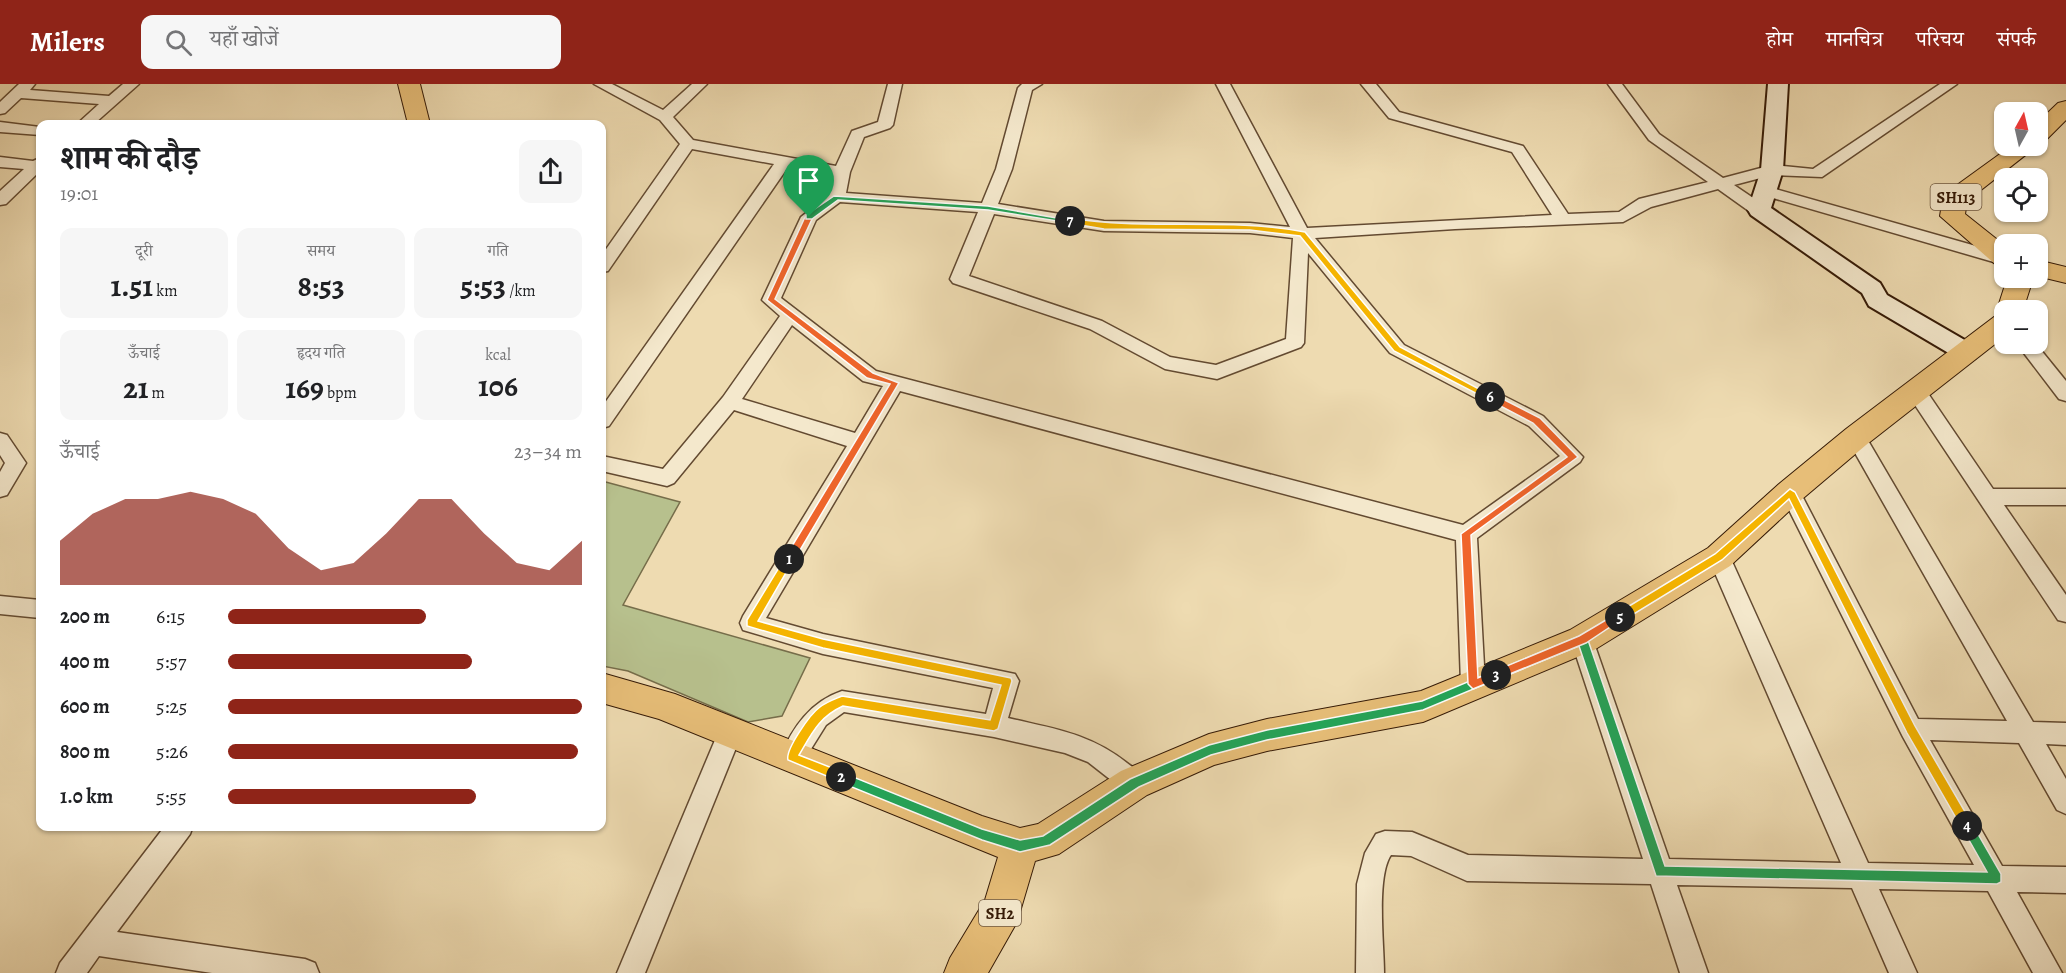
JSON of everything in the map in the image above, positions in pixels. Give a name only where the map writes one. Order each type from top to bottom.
[{"type":"main road","points":[[409,84],[418,120]]},
{"type":"main road","points":[[2048,125],[2066,108]]},
{"type":"main road","name":"SH113","points":[[1994,251],[1952,216],[1955,198],[2012,156]]},
{"type":"main road","points":[[2048,271],[2066,275]]},
{"type":"main road","points":[[606,689],[663,705],[982,834],[1020,846],[1045,841],[1134,783],[1209,750],[1267,735],[1423,705],[1582,640],[1719,557],[1790,492],[1856,437],[1994,331]]},
{"type":"main road","name":"SH2","points":[[965,973],[1003,908],[1020,846]]},
{"type":"street","points":[[90,120],[132,84]]},
{"type":"street","points":[[601,84],[665,117],[688,144],[842,172]]},
{"type":"street","points":[[665,117],[700,84]]},
{"type":"street","points":[[837,197],[842,172],[856,134],[885,125],[896,84]]},
{"type":"street","points":[[1035,84],[1025,88],[1004,170],[959,279],[1096,325],[1165,363],[1217,372],[1296,343],[1298,267],[1302,234]]},
{"type":"street","points":[[1223,84],[1302,234],[1397,349],[1536,421],[1574,457],[1466,534]]},
{"type":"street","points":[[1368,84],[1394,115],[1518,149],[1563,219]]},
{"type":"street","points":[[1615,84],[1654,137],[1721,183],[1766,191],[1994,256]]},
{"type":"street","points":[[1766,191],[1778,84]]},
{"type":"street","points":[[1466,534],[870,376],[771,300],[809,217],[837,197],[988,208],[1104,226],[1250,228],[1302,234],[1623,217],[1645,203],[1721,183],[1766,191],[1816,174],[1950,84]]},
{"type":"street","points":[[0,110],[24,89],[112,101]]},
{"type":"street","points":[[0,127],[36,130]]},
{"type":"street","points":[[606,261],[688,144]]},
{"type":"street","points":[[606,415],[784,161]]},
{"type":"street","points":[[0,162],[36,164]]},
{"type":"street","points":[[0,200],[36,167]]},
{"type":"street","points":[[1766,191],[1872,289],[1877,300],[1966,352]]},
{"type":"street","points":[[606,465],[667,478],[730,402],[790,315]]},
{"type":"street","points":[[2034,354],[2066,394]]},
{"type":"street","points":[[895,383],[751,623],[823,644],[1007,681],[994,726]]},
{"type":"street","points":[[1916,391],[2066,614]]},
{"type":"street","points":[[730,402],[860,442]]},
{"type":"street","points":[[1856,437],[2066,802]]},
{"type":"street","points":[[0,440],[16,463],[0,489]]},
{"type":"street","points":[[1790,492],[1911,729],[1997,878],[2048,973]]},
{"type":"street","points":[[1987,497],[2066,497]]},
{"type":"street","points":[[1466,534],[1473,684]]},
{"type":"street","points":[[1719,557],[1858,876],[1903,973]]},
{"type":"street","points":[[0,605],[36,609]]},
{"type":"street","points":[[1582,640],[1694,973]]},
{"type":"street","points":[[792,757],[812,722],[825,709],[842,701],[994,726],[1066,742],[1096,754],[1134,783]]},
{"type":"street","points":[[1911,729],[2066,734]]},
{"type":"street","points":[[631,973],[730,733]]},
{"type":"street","points":[[70,973],[177,831]]},
{"type":"street","points":[[1370,973],[1370,874],[1377,849],[1385,843],[1412,844],[1467,868],[2066,880]]},
{"type":"street","points":[[94,942],[305,973]]},
{"type":"green space","points":[[606,482],[680,502],[623,605],[810,658],[782,716],[748,722],[628,671],[606,667]]},
{"type":"route","points":[[809,217],[771,300],[870,376],[895,383],[751,623],[823,644],[1007,681],[994,726],[842,701],[825,709],[812,722],[792,757],[982,834],[1020,846],[1045,841],[1134,783],[1209,750],[1267,735],[1423,705],[1582,640],[1661,872],[1997,878],[1911,729],[1790,492],[1719,557],[1582,640],[1473,684],[1466,534],[1574,457],[1536,421],[1397,349],[1302,234],[1250,228],[1104,226],[988,208],[837,197],[809,217]]}]
